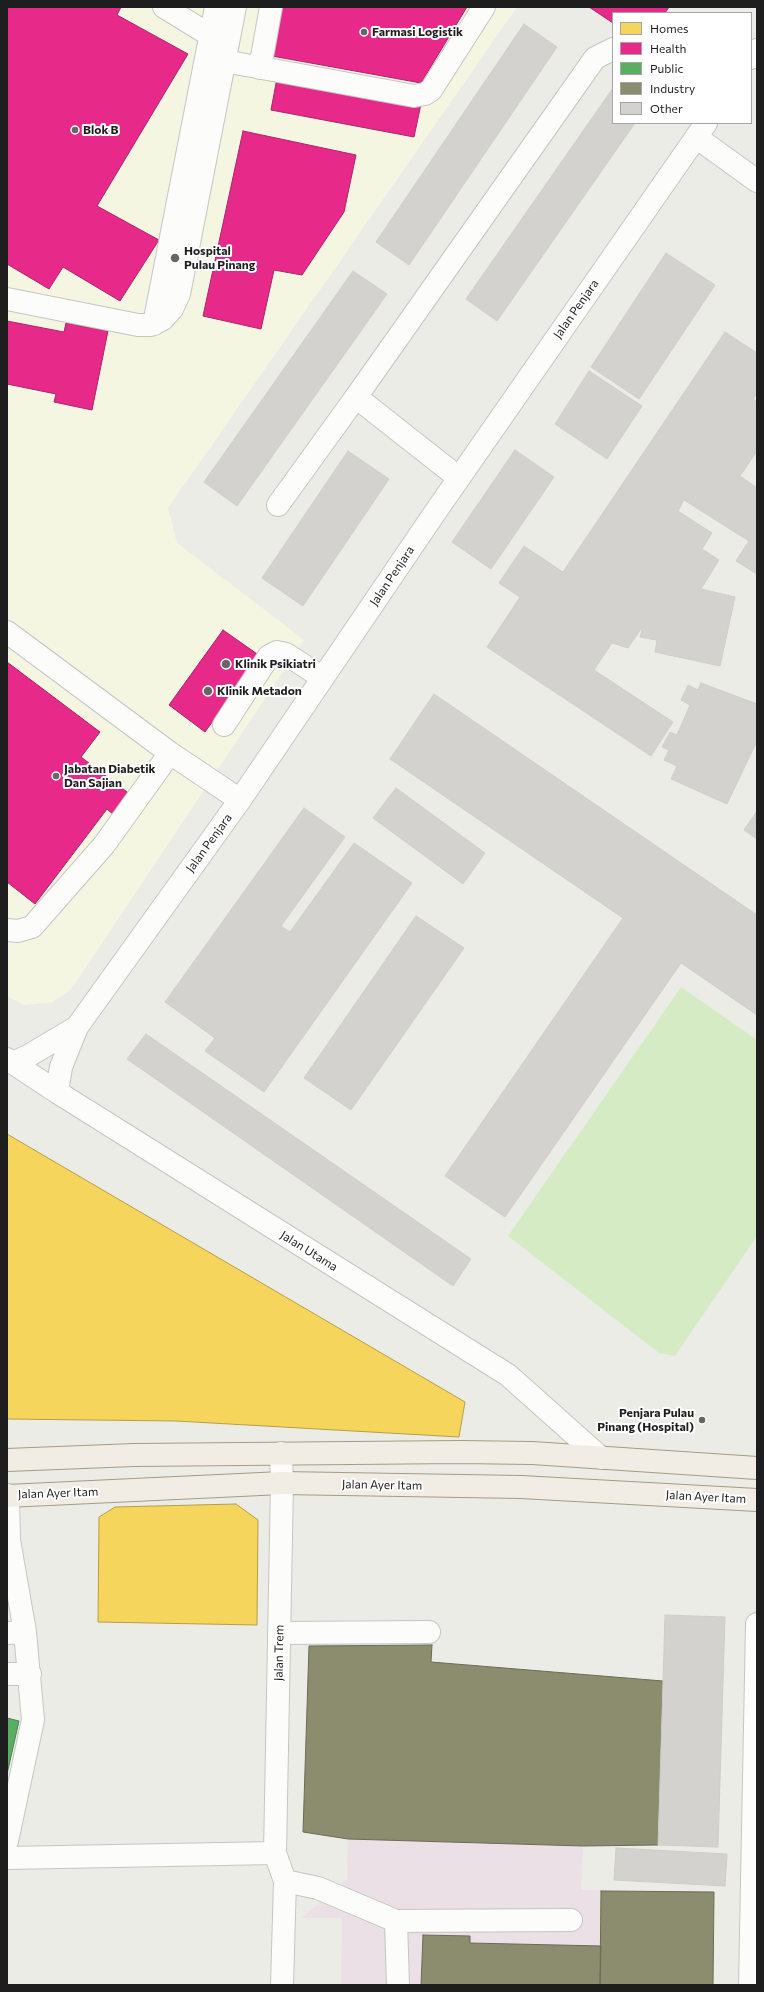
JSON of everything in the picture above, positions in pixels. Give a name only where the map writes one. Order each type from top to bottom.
[{"type":"main road","points":[[7,1460],[134,1455],[460,1452],[532,1453],[757,1468]]},
{"type":"main road","name":"Jalan Ayer Itam","points":[[7,1496],[282,1484],[520,1487],[757,1500]]},
{"type":"street","points":[[164,7],[221,47],[260,68],[414,96],[425,94],[432,90],[484,7]]},
{"type":"street","points":[[7,299],[138,325],[154,324],[163,319],[172,309],[179,294],[221,47],[216,7]]},
{"type":"street","points":[[154,324],[221,47],[235,7]]},
{"type":"street","points":[[260,68],[271,7]]},
{"type":"street","points":[[278,505],[595,58],[612,50]]},
{"type":"street","points":[[701,130],[757,181]]},
{"type":"street","name":"Jalan Penjara","points":[[57,1092],[61,1067],[77,1027],[240,800],[458,478],[701,130]]},
{"type":"street","points":[[356,397],[458,478]]},
{"type":"street","points":[[7,632],[170,753],[240,800]]},
{"type":"street","points":[[224,725],[269,656],[277,652],[286,654],[324,678]]},
{"type":"street","points":[[7,930],[18,931],[32,927],[104,845],[170,753]]},
{"type":"street","name":"Jalan Penjara","points":[[10,1061],[28,1056],[77,1027]]},
{"type":"street","name":"Jalan Utama","points":[[10,1061],[508,1376],[601,1458]]},
{"type":"street","name":"Jalan Trem","points":[[281,1453],[282,1484],[276,1853],[285,1881],[282,1985]]},
{"type":"street","points":[[7,1496],[8,1540],[16,1633],[30,1674],[33,1720],[7,1841]]},
{"type":"street","points":[[750,1985],[755,1838],[757,1624]]},
{"type":"street","points":[[279,1633],[429,1632]]},
{"type":"street","points":[[7,1674],[30,1674]]},
{"type":"street","points":[[7,1858],[276,1853]]},
{"type":"street","points":[[285,1881],[318,1888],[396,1921],[571,1920]]},
{"type":"street","points":[[396,1921],[398,1985]]},
{"type":"shaded area","name":"Hospital Pulau Pinang","points":[[7,7],[517,7],[168,508],[177,543],[304,640],[79,978],[69,991],[52,1002],[24,1005],[7,996]]},
{"type":"shaded area","points":[[348,1839],[583,1846],[581,1890],[714,1892],[713,1985],[341,1985],[342,1918],[302,1918],[347,1879]]},
{"type":"green space","points":[[681,987],[757,1040],[757,1236],[675,1356],[659,1353],[508,1236]]},
{"type":"building: Homes","points":[[7,1134],[465,1402],[459,1437],[176,1421],[7,1419]]},
{"type":"building: Homes","points":[[236,1504],[258,1520],[257,1625],[98,1622],[99,1517],[115,1507]]},
{"type":"building: Health","name":"Blok B","points":[[7,7],[121,7],[117,15],[188,54],[97,206],[159,240],[120,301],[63,267],[49,289],[7,264]]},
{"type":"building: Health","name":"Farmasi Logistik","points":[[281,7],[467,7],[421,83],[272,56]]},
{"type":"building: Health","points":[[589,7],[669,7],[666,12],[612,12],[612,22]]},
{"type":"building: Health","points":[[277,78],[421,104],[414,137],[271,110]]},
{"type":"building: Health","points":[[243,131],[356,155],[344,212],[302,275],[274,270],[261,329],[203,316]]},
{"type":"building: Health","points":[[7,321],[64,332],[66,323],[108,331],[92,410],[54,402],[56,394],[7,384]]},
{"type":"building: Health","points":[[223,630],[260,656],[205,732],[169,705]]},
{"type":"building: Health","name":"Jabatan Diabetik Dan Sajian","points":[[7,662],[100,732],[81,757],[131,795],[115,816],[107,809],[35,904],[7,882]]},
{"type":"building: Public","points":[[7,1718],[19,1721],[7,1774]]},
{"type":"building: Industry","points":[[432,1645],[431,1662],[663,1681],[658,1845],[583,1846],[348,1839],[303,1832],[309,1646]]},
{"type":"building: Industry","points":[[601,1891],[714,1892],[713,1985],[600,1985]]},
{"type":"building: Industry","points":[[423,1935],[470,1936],[470,1943],[601,1946],[600,1985],[421,1985]]},
{"type":"building: Other","points":[[524,24],[557,47],[409,265],[376,242]]},
{"type":"building: Other","points":[[612,89],[612,124],[634,124],[497,321],[466,299]]},
{"type":"building: Other","points":[[666,253],[715,285],[639,399],[591,367]]},
{"type":"building: Other","points":[[353,271],[387,294],[237,506],[204,482]]},
{"type":"building: Other","points":[[725,332],[757,353],[757,393],[753,399],[757,402],[757,451],[740,476],[757,488],[757,574],[736,561],[749,541],[684,500],[678,511],[712,533],[702,549],[719,560],[701,589],[735,597],[720,666],[655,652],[657,640],[640,637],[643,626],[628,648],[612,643],[594,670],[673,722],[651,756],[487,647],[520,597],[499,583],[524,546],[563,572]]},
{"type":"building: Other","points":[[589,371],[642,406],[607,459],[555,424]]},
{"type":"building: Other","points":[[515,450],[554,477],[491,569],[452,542]]},
{"type":"building: Other","points":[[348,451],[389,479],[303,606],[262,578]]},
{"type":"building: Other","points":[[701,683],[757,704],[757,741],[727,804],[671,779],[677,766],[664,760],[669,750],[662,747],[670,732],[677,735],[690,705],[681,700],[688,685],[698,690]]},
{"type":"building: Other","points":[[434,694],[757,915],[757,1015],[681,963],[505,1217],[445,1176],[623,918],[390,759]]},
{"type":"building: Other","points":[[396,788],[485,853],[463,884],[373,818]]},
{"type":"building: Other","points":[[304,808],[345,837],[281,926],[290,932],[354,843],[412,883],[264,1092],[205,1051],[215,1038],[165,1002]]},
{"type":"building: Other","points":[[757,811],[757,839],[744,830]]},
{"type":"building: Other","points":[[416,916],[464,948],[351,1110],[304,1078]]},
{"type":"building: Other","points":[[146,1034],[471,1259],[453,1286],[127,1059]]},
{"type":"building: Other","points":[[665,1615],[725,1617],[718,1847],[658,1845]]},
{"type":"building: Other","points":[[616,1848],[727,1854],[725,1886],[614,1880]]},
{"type":"place","name":"Farmasi Logistik","points":[[364,32]]},
{"type":"place","name":"Blok B","points":[[75,130]]},
{"type":"place","name":"Hospital Pulau Pinang","points":[[175,258]]},
{"type":"place","name":"Klinik Psikiatri","points":[[226,664]]},
{"type":"place","name":"Klinik Metadon","points":[[208,691]]},
{"type":"place","name":"Jabatan Diabetik Dan Sajian","points":[[56,776]]},
{"type":"place","name":"Penjara Pulau Pinang (Hospital)","points":[[702,1420]]}]
